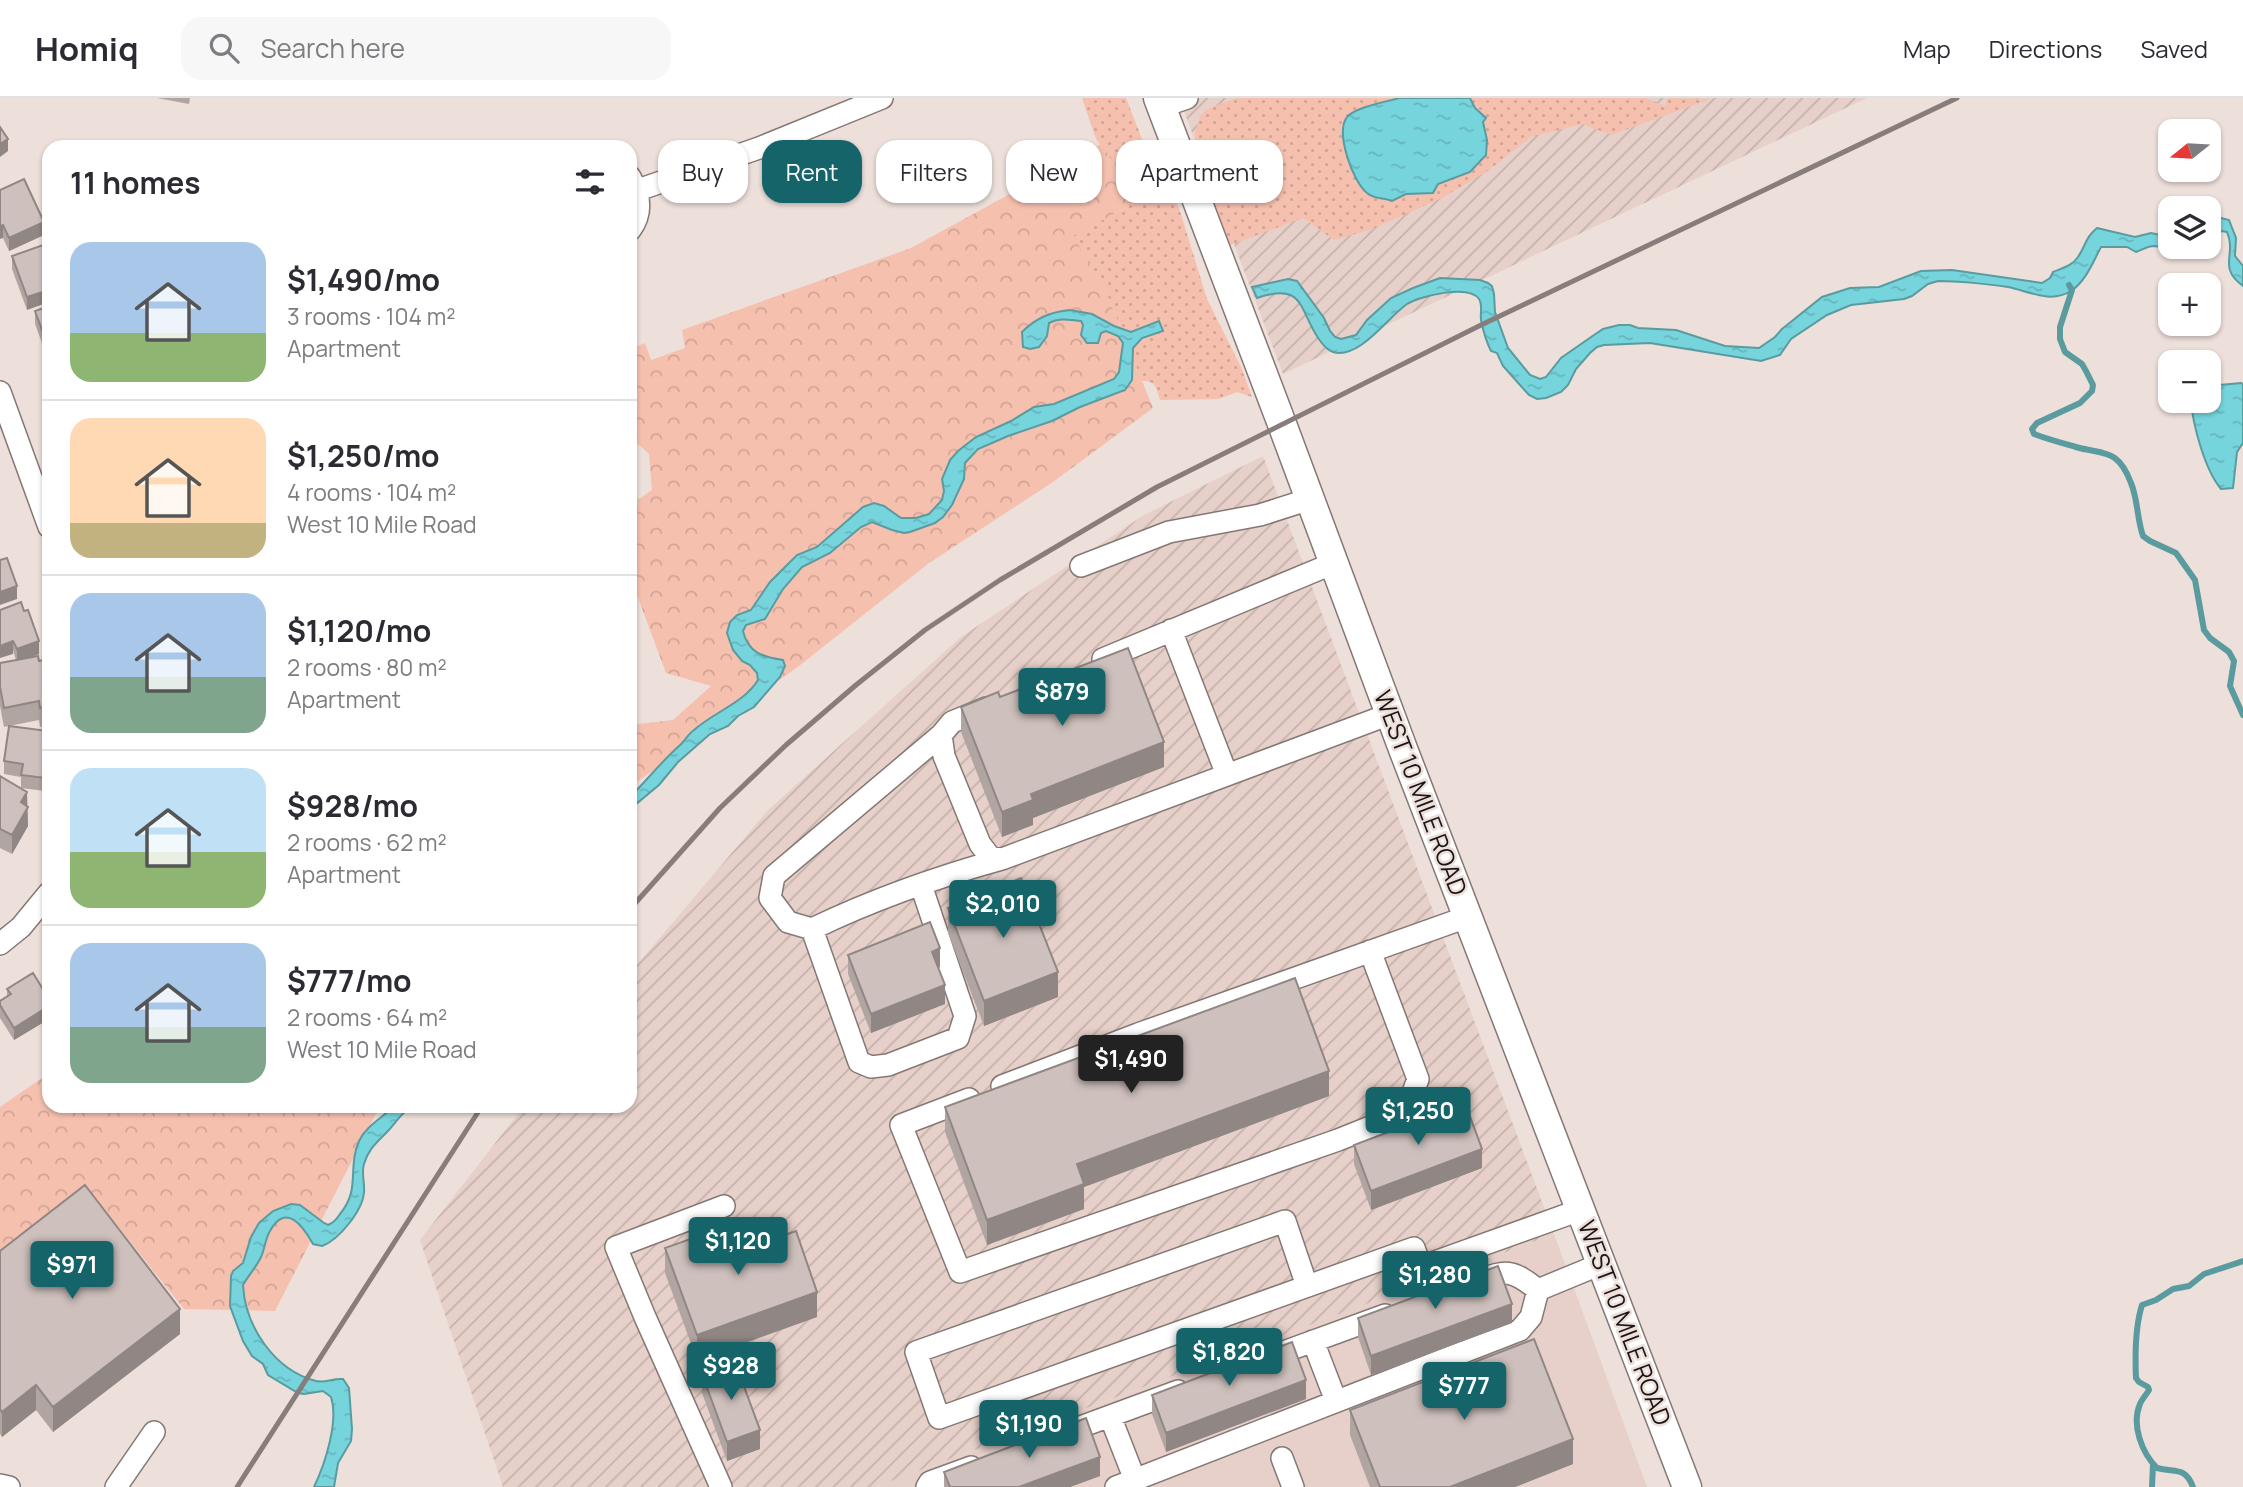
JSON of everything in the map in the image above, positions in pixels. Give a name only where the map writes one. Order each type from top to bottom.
[{"type":"main road","name":"WEST 10 MILE ROAD","points":[[1168,101],[1390,714],[1687,1487]]},
{"type":"street","points":[[637,182],[759,148],[881,98]]},
{"type":"street","points":[[637,194],[640,206],[637,219]]},
{"type":"street","points":[[0,392],[42,508]]},
{"type":"street","points":[[1081,566],[1169,532],[1260,516],[1310,499]]},
{"type":"street","points":[[1091,664],[1334,563]]},
{"type":"street","points":[[1171,630],[1227,775]]},
{"type":"street","points":[[1002,701],[952,722],[941,735],[774,876],[770,898],[788,922],[812,929],[841,915],[921,885],[1002,859],[1390,714]]},
{"type":"street","points":[[941,735],[944,756],[980,844],[990,856],[1002,859]]},
{"type":"street","points":[[812,929],[859,1062],[871,1067],[888,1065],[958,1038],[965,1016],[921,885]]},
{"type":"street","points":[[0,944],[21,927],[42,902]]},
{"type":"street","points":[[1370,951],[1418,1079],[1407,1108],[1393,1118],[1338,1140],[960,1272],[901,1125],[1138,1034],[1370,951],[1467,917]]},
{"type":"street","points":[[721,1487],[616,1247],[724,1206]]},
{"type":"street","points":[[1307,1286],[1285,1222],[916,1352],[939,1418],[1414,1248],[1421,1267],[1580,1210]]},
{"type":"street","points":[[1538,1290],[1601,1264]]},
{"type":"street","points":[[1450,1291],[1500,1272],[1518,1274],[1538,1290]]},
{"type":"street","points":[[1110,1416],[1125,1483],[1520,1330],[1531,1317],[1538,1290]]},
{"type":"street","points":[[1249,1365],[1400,1309]]},
{"type":"street","points":[[1313,1341],[1336,1401]]},
{"type":"street","points":[[1046,1440],[1199,1383]]},
{"type":"street","points":[[116,1487],[154,1432]]},
{"type":"street","points":[[927,1487],[930,1482],[994,1458]]},
{"type":"street","points":[[1282,1458],[1293,1487]]},
{"type":"street","points":[[0,1485],[9,1487]]},
{"type":"shaded area","points":[[1179,98],[1867,98],[1283,374],[1219,203],[1283,203],[1283,140],[1195,140]]},
{"type":"shaded area","points":[[1263,456],[1554,1234],[875,1487],[503,1487],[420,1240],[519,1113],[637,1113],[637,965],[768,810],[961,637],[1144,515]]},
{"type":"shaded area","points":[[1554,1234],[1647,1487],[875,1487]]},
{"type":"green space","points":[[1082,98],[1126,98],[1142,140],[1116,140],[1116,167],[1102,148],[1102,140],[1096,139]]},
{"type":"green space","points":[[1236,98],[1646,98],[1665,106],[1668,98],[1710,99],[1611,135],[1582,124],[1531,137],[1489,170],[1444,197],[1372,229],[1334,240],[1303,218],[1228,246],[1212,203],[1283,203],[1283,140],[1197,140],[1195,133],[1200,116],[1207,109]]},
{"type":"green space","points":[[1102,145],[1116,166],[1116,203],[1134,203],[1073,236],[1106,292],[1153,408],[1053,482],[929,563],[799,666],[637,782],[637,724],[673,720],[711,686],[666,673],[637,595],[637,498],[652,490],[649,454],[637,443],[637,346],[645,343],[651,360],[685,348],[682,330],[911,248],[1006,196],[1006,203],[1102,203]]},
{"type":"green space","points":[[1133,203],[1176,203],[1207,299],[1241,367],[1252,397],[1237,392],[1218,399],[1160,400],[1155,386],[1142,381],[1106,292],[1072,235]]},
{"type":"green space","points":[[42,1078],[42,1113],[376,1113],[275,1311],[184,1309],[88,1189],[0,1255],[0,1107]]},
{"type":"water","points":[[1399,98],[1470,98],[1475,108],[1486,118],[1483,122],[1487,140],[1486,155],[1470,172],[1438,184],[1433,193],[1406,194],[1392,201],[1370,195],[1356,179],[1351,168],[1344,145],[1344,124],[1347,117],[1357,110]]},
{"type":"water","points":[[2221,218],[2229,220],[2236,238],[2235,256],[2243,266],[2243,286],[2231,273],[2229,240],[2227,232],[2222,231]]},
{"type":"water","points":[[2097,228],[2135,237],[2151,233],[2158,234],[2158,247],[2152,246],[2136,252],[2127,247],[2101,247],[2081,282],[2063,295],[2048,297],[2008,287],[1938,281],[1904,299],[1851,305],[1827,315],[1791,339],[1780,355],[1761,361],[1650,343],[1604,345],[1590,353],[1561,392],[1537,399],[1529,395],[1503,366],[1497,353],[1491,351],[1482,324],[1480,301],[1474,295],[1465,292],[1444,293],[1413,301],[1399,310],[1363,344],[1343,353],[1333,352],[1325,346],[1299,302],[1293,297],[1285,293],[1257,298],[1252,287],[1288,279],[1297,281],[1324,318],[1330,331],[1341,339],[1356,335],[1367,320],[1391,298],[1413,288],[1440,278],[1480,280],[1492,286],[1495,312],[1508,348],[1530,375],[1540,379],[1546,377],[1561,358],[1594,335],[1603,329],[1619,325],[1676,330],[1725,346],[1759,348],[1822,297],[1850,288],[1879,287],[1921,271],[1952,270],[2042,283],[2050,278],[2053,272],[2076,260]]},
{"type":"water","points":[[1070,310],[1092,314],[1131,332],[1159,321],[1163,331],[1142,338],[1133,348],[1132,380],[1125,390],[978,449],[965,463],[964,479],[952,505],[935,523],[904,533],[872,522],[861,527],[830,553],[802,567],[783,589],[765,619],[746,625],[743,631],[757,653],[783,660],[785,666],[780,677],[754,707],[738,716],[728,726],[710,734],[637,803],[637,789],[690,733],[745,695],[758,680],[757,673],[733,650],[727,633],[730,622],[737,615],[751,610],[770,582],[797,555],[817,547],[863,507],[874,503],[884,506],[901,518],[916,518],[929,514],[942,500],[942,479],[950,460],[976,437],[1034,407],[1054,404],[1114,379],[1119,372],[1123,343],[1118,336],[1106,331],[1101,333],[1098,343],[1087,343],[1081,335],[1081,321],[1053,321],[1049,323],[1047,336],[1039,347],[1023,347],[1022,332],[1044,316]]},
{"type":"water","points":[[2243,384],[2243,443],[2237,452],[2233,488],[2221,489],[2210,471],[2201,447],[2193,413],[2221,413],[2221,385]]},
{"type":"water","points":[[386,1113],[404,1113],[368,1155],[363,1167],[363,1199],[349,1224],[336,1238],[322,1246],[313,1244],[294,1220],[282,1218],[270,1231],[261,1257],[243,1285],[249,1316],[275,1357],[301,1375],[316,1381],[343,1379],[349,1388],[351,1441],[338,1463],[334,1487],[314,1487],[332,1430],[331,1397],[323,1391],[298,1393],[268,1375],[263,1364],[252,1356],[243,1341],[230,1306],[231,1276],[243,1263],[251,1237],[259,1223],[273,1211],[291,1204],[300,1205],[328,1225],[336,1219],[350,1196],[356,1151],[359,1141],[370,1126]]},
{"type":"building","points":[[0,127],[8,139],[0,144]]},
{"type":"building","points":[[24,179],[42,223],[9,238],[3,225],[0,226],[0,190]]},
{"type":"building","points":[[42,245],[42,292],[27,297],[12,256]]},
{"type":"building","points":[[42,308],[42,330],[35,311]]},
{"type":"building","points":[[7,558],[17,586],[0,592],[0,560]]},
{"type":"building","points":[[21,602],[24,611],[28,610],[39,641],[17,649],[13,641],[0,646],[0,610]]},
{"type":"building","points":[[1128,648],[1164,742],[1031,794],[1033,800],[1002,812],[961,707],[998,692],[1000,697]]},
{"type":"building","points":[[38,656],[39,661],[42,660],[42,708],[39,701],[4,708],[0,687],[0,663]]},
{"type":"building","points":[[9,726],[42,730],[42,778],[21,775],[23,764],[4,761]]},
{"type":"building","points":[[0,776],[27,792],[21,802],[28,807],[12,835],[0,829]]},
{"type":"building","points":[[1021,878],[1058,972],[984,1001],[948,908]]},
{"type":"building","points":[[930,922],[940,948],[932,952],[945,985],[871,1014],[848,955]]},
{"type":"building","points":[[33,973],[42,988],[42,1010],[14,1028],[0,1005],[0,1001],[11,994],[7,989]]},
{"type":"building","points":[[1295,978],[1329,1071],[1077,1164],[1084,1184],[987,1220],[945,1107]]},
{"type":"building","points":[[1465,1103],[1482,1149],[1371,1191],[1354,1145]]},
{"type":"building","points":[[85,1185],[180,1309],[53,1407],[36,1385],[2,1412],[0,1251]]},
{"type":"building","points":[[724,1227],[734,1253],[796,1231],[817,1292],[697,1335],[665,1248]]},
{"type":"building","points":[[1498,1266],[1512,1304],[1371,1356],[1358,1318]]},
{"type":"building","points":[[1534,1339],[1573,1439],[1450,1487],[1380,1487],[1350,1410]]},
{"type":"building","points":[[1292,1342],[1306,1380],[1166,1433],[1152,1395]]},
{"type":"building","points":[[735,1362],[760,1430],[727,1442],[702,1374]]},
{"type":"building","points":[[1086,1418],[1100,1457],[1019,1487],[950,1487],[944,1472]]},
{"type":"waterway","points":[[2069,285],[2072,290],[2060,327],[2060,339],[2065,352],[2082,364],[2093,385],[2092,391],[2080,403],[2037,423],[2032,429],[2034,434],[2109,455],[2121,464],[2133,489],[2143,536],[2176,553],[2195,580],[2204,630],[2229,652],[2234,661],[2230,686],[2243,715]]},
{"type":"waterway","points":[[2193,1487],[2183,1473],[2157,1468],[2147,1455],[2137,1430],[2138,1412],[2149,1390],[2136,1378],[2136,1341],[2140,1314],[2142,1305],[2173,1289],[2189,1286],[2204,1274],[2243,1261]]},
{"type":"waterway","points":[[2152,1487],[2153,1464]]},
{"type":"railway","points":[[637,901],[720,808],[786,745],[925,630],[1000,580],[1157,487],[1479,326],[1957,98]]},
{"type":"railway","points":[[237,1487],[477,1113]]}]
